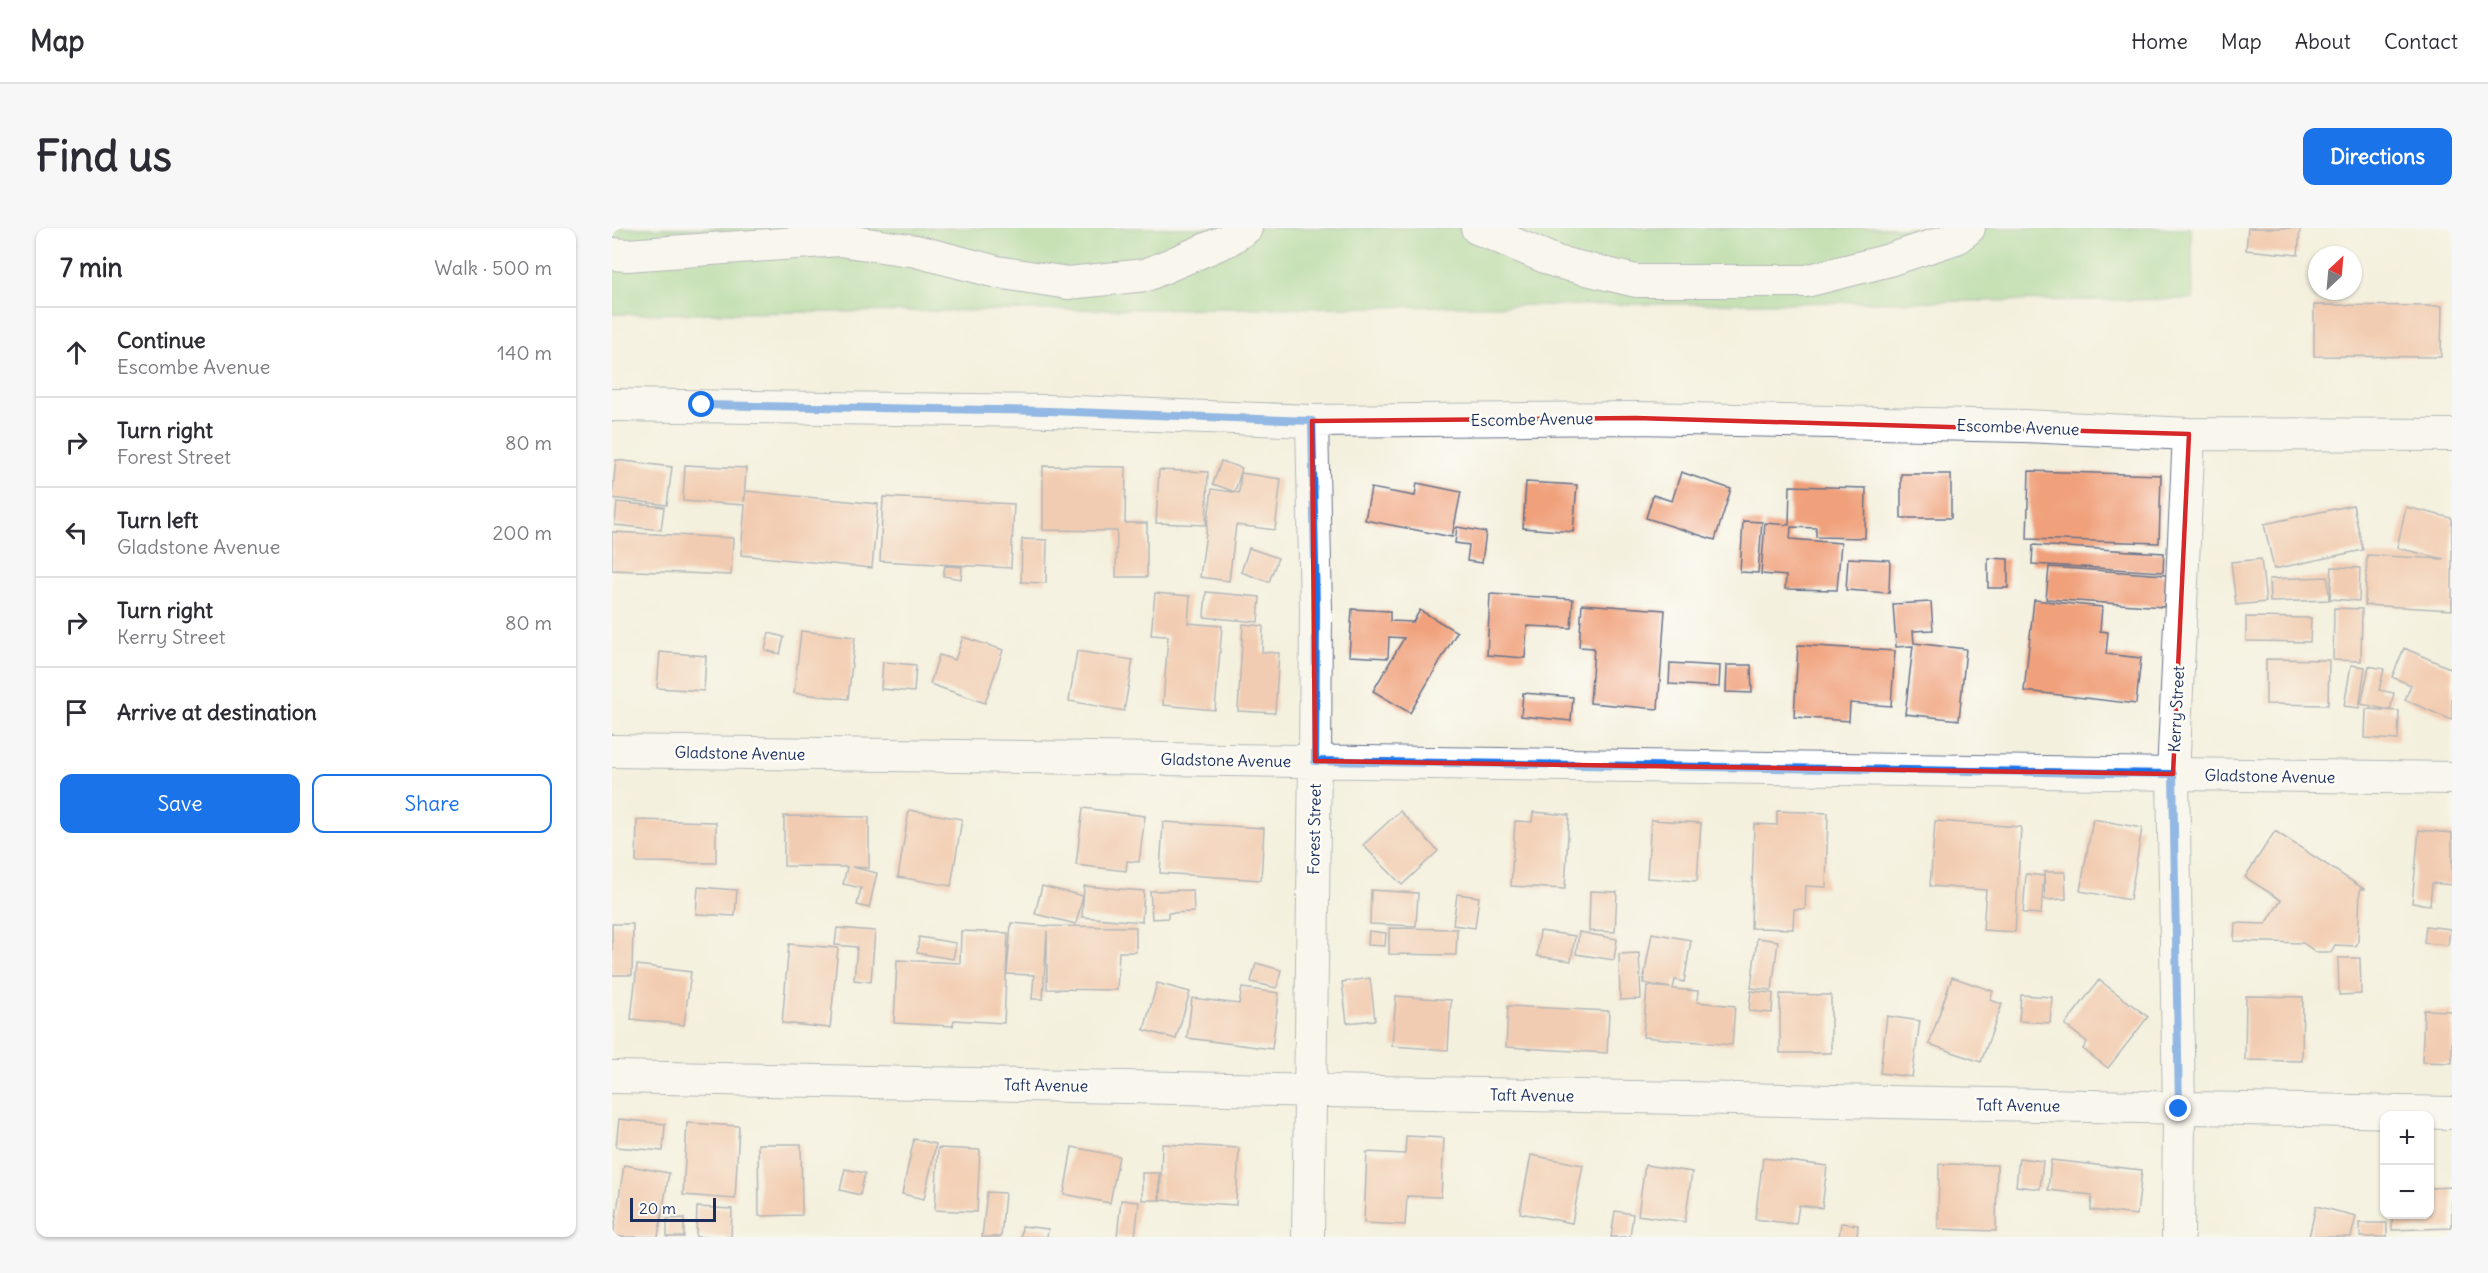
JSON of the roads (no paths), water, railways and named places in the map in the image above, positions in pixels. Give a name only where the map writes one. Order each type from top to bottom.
[{"type":"street","points":[[622,246],[839,240],[916,251],[997,272],[1068,283],[1146,275],[1228,240],[1246,228]]},
{"type":"street","points":[[1477,228],[1557,262],[1636,281],[1806,281],[1886,261],[1956,238],[1969,228]]},
{"type":"street","name":"Escombe Avenue","points":[[612,405],[1049,411],[1312,421],[1636,418],[2024,426],[2189,434],[2452,435]]},
{"type":"street","name":"Forest Street","points":[[1308,1237],[1316,610],[1312,421]]},
{"type":"street","name":"Kerry Street","points":[[2178,1237],[2179,1109],[2173,774],[2189,434]]},
{"type":"street","name":"Gladstone Avenue","points":[[612,751],[2452,778]]},
{"type":"street","name":"Taft Avenue","points":[[612,1077],[2452,1113]]}]
